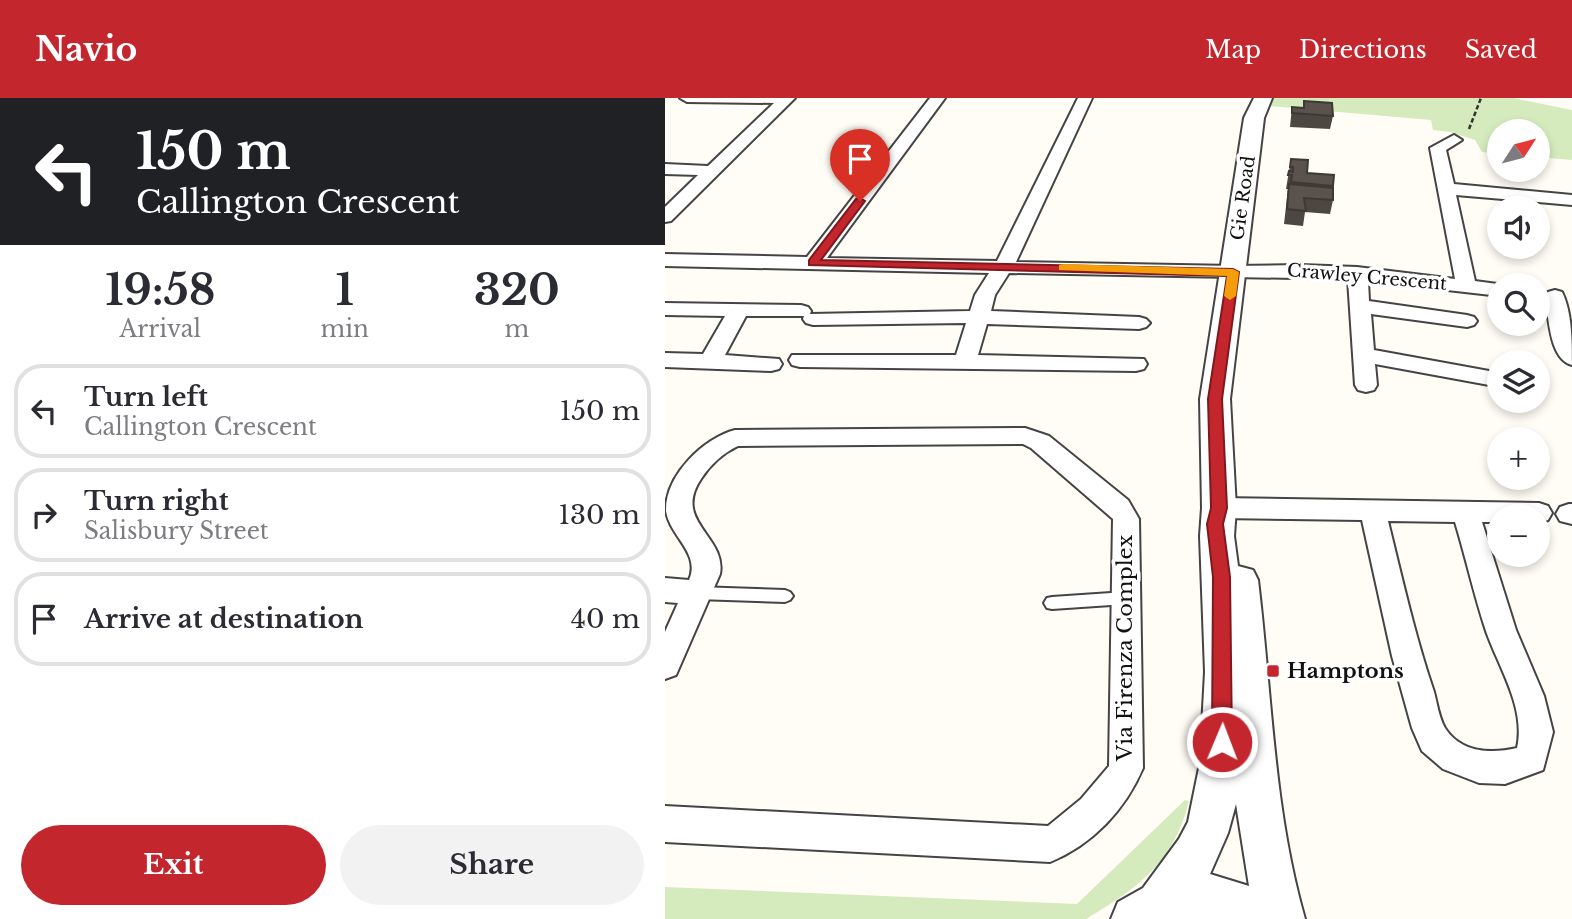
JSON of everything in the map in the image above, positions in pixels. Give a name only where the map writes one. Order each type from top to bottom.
[{"type":"street","points":[[687,98],[788,99]]},
{"type":"street","points":[[813,263],[938,98]]},
{"type":"street","points":[[965,362],[985,295],[1005,262],[1084,98]]},
{"type":"street","name":"Gie Road","points":[[1147,911],[1176,886],[1196,853],[1209,822],[1218,778],[1223,693],[1221,577],[1215,524],[1219,508],[1215,399],[1254,118],[1263,98]]},
{"type":"street","points":[[665,218],[788,99]]},
{"type":"street","name":"Crawley Crescent","points":[[1454,140],[1438,148],[1467,286]]},
{"type":"street","points":[[665,169],[713,170]]},
{"type":"street","points":[[1447,189],[1572,200]]},
{"type":"street","points":[[665,260],[966,265],[1005,262]]},
{"type":"street","name":"Crawley Crescent","points":[[1005,262],[1234,266],[1357,273],[1487,288]]},
{"type":"street","points":[[1357,273],[1366,385]]},
{"type":"street","points":[[1555,296],[1568,355],[1572,358]]},
{"type":"street","points":[[1360,306],[1467,321]]},
{"type":"street","points":[[665,309],[1139,323]]},
{"type":"street","points":[[710,361],[739,310]]},
{"type":"street","points":[[1363,355],[1487,378]]},
{"type":"street","points":[[665,360],[771,363]]},
{"type":"street","points":[[800,360],[1136,364]]},
{"type":"street","name":"Via Firenza Complex","points":[[665,665],[708,570],[703,552],[687,530],[679,509],[682,490],[701,459],[724,441],[744,436],[1025,436],[1040,442],[1119,507],[1126,519],[1126,768],[1121,781],[1067,837],[1050,844],[665,824]]},
{"type":"street","points":[[1219,508],[1487,513]]},
{"type":"street","name":"Gie Road","points":[[1219,508],[1233,537],[1240,581],[1258,797],[1269,872],[1281,919]]},
{"type":"street","points":[[1373,511],[1406,656],[1432,738],[1461,762],[1491,770],[1513,768],[1531,759],[1537,732],[1528,696],[1501,630],[1466,513]]},
{"type":"street","points":[[665,590],[697,593]]},
{"type":"street","points":[[1147,911],[1196,896],[1236,904],[1262,919]]},
{"type":"lane","points":[[697,593],[785,596]]},
{"type":"lane","points":[[1052,603],[1126,598]]},
{"type":"path","points":[[1454,140],[1467,133],[1476,118],[1481,98]]},
{"type":"green space","points":[[1263,98],[1513,98],[1572,110],[1572,160],[1551,158],[1551,119],[1487,119],[1487,153],[1482,152],[1475,140],[1433,130],[1431,120],[1259,105]]},
{"type":"green space","points":[[1185,800],[1189,801],[1182,822],[1164,857],[1122,896],[1086,919],[665,919],[665,887],[1077,904]]},
{"type":"building","points":[[1304,101],[1332,103],[1333,116],[1292,113],[1292,107],[1304,108]]},
{"type":"building","points":[[1291,159],[1308,160],[1307,173],[1334,175],[1333,186],[1291,182],[1292,175],[1288,175],[1289,171],[1293,172],[1293,167],[1290,167]]},
{"type":"building","points":[[1289,184],[1333,188],[1333,200],[1304,198],[1306,211],[1287,209]]},
{"type":"slow traffic","points":[[1064,267],[1233,272],[1230,296]]},
{"type":"place","name":"Hamptons","points":[[1273,671]]},
{"type":"route","points":[[860,201],[813,263],[1233,272],[1215,399],[1214,429],[1219,508],[1215,524],[1221,577],[1222,742]]}]
